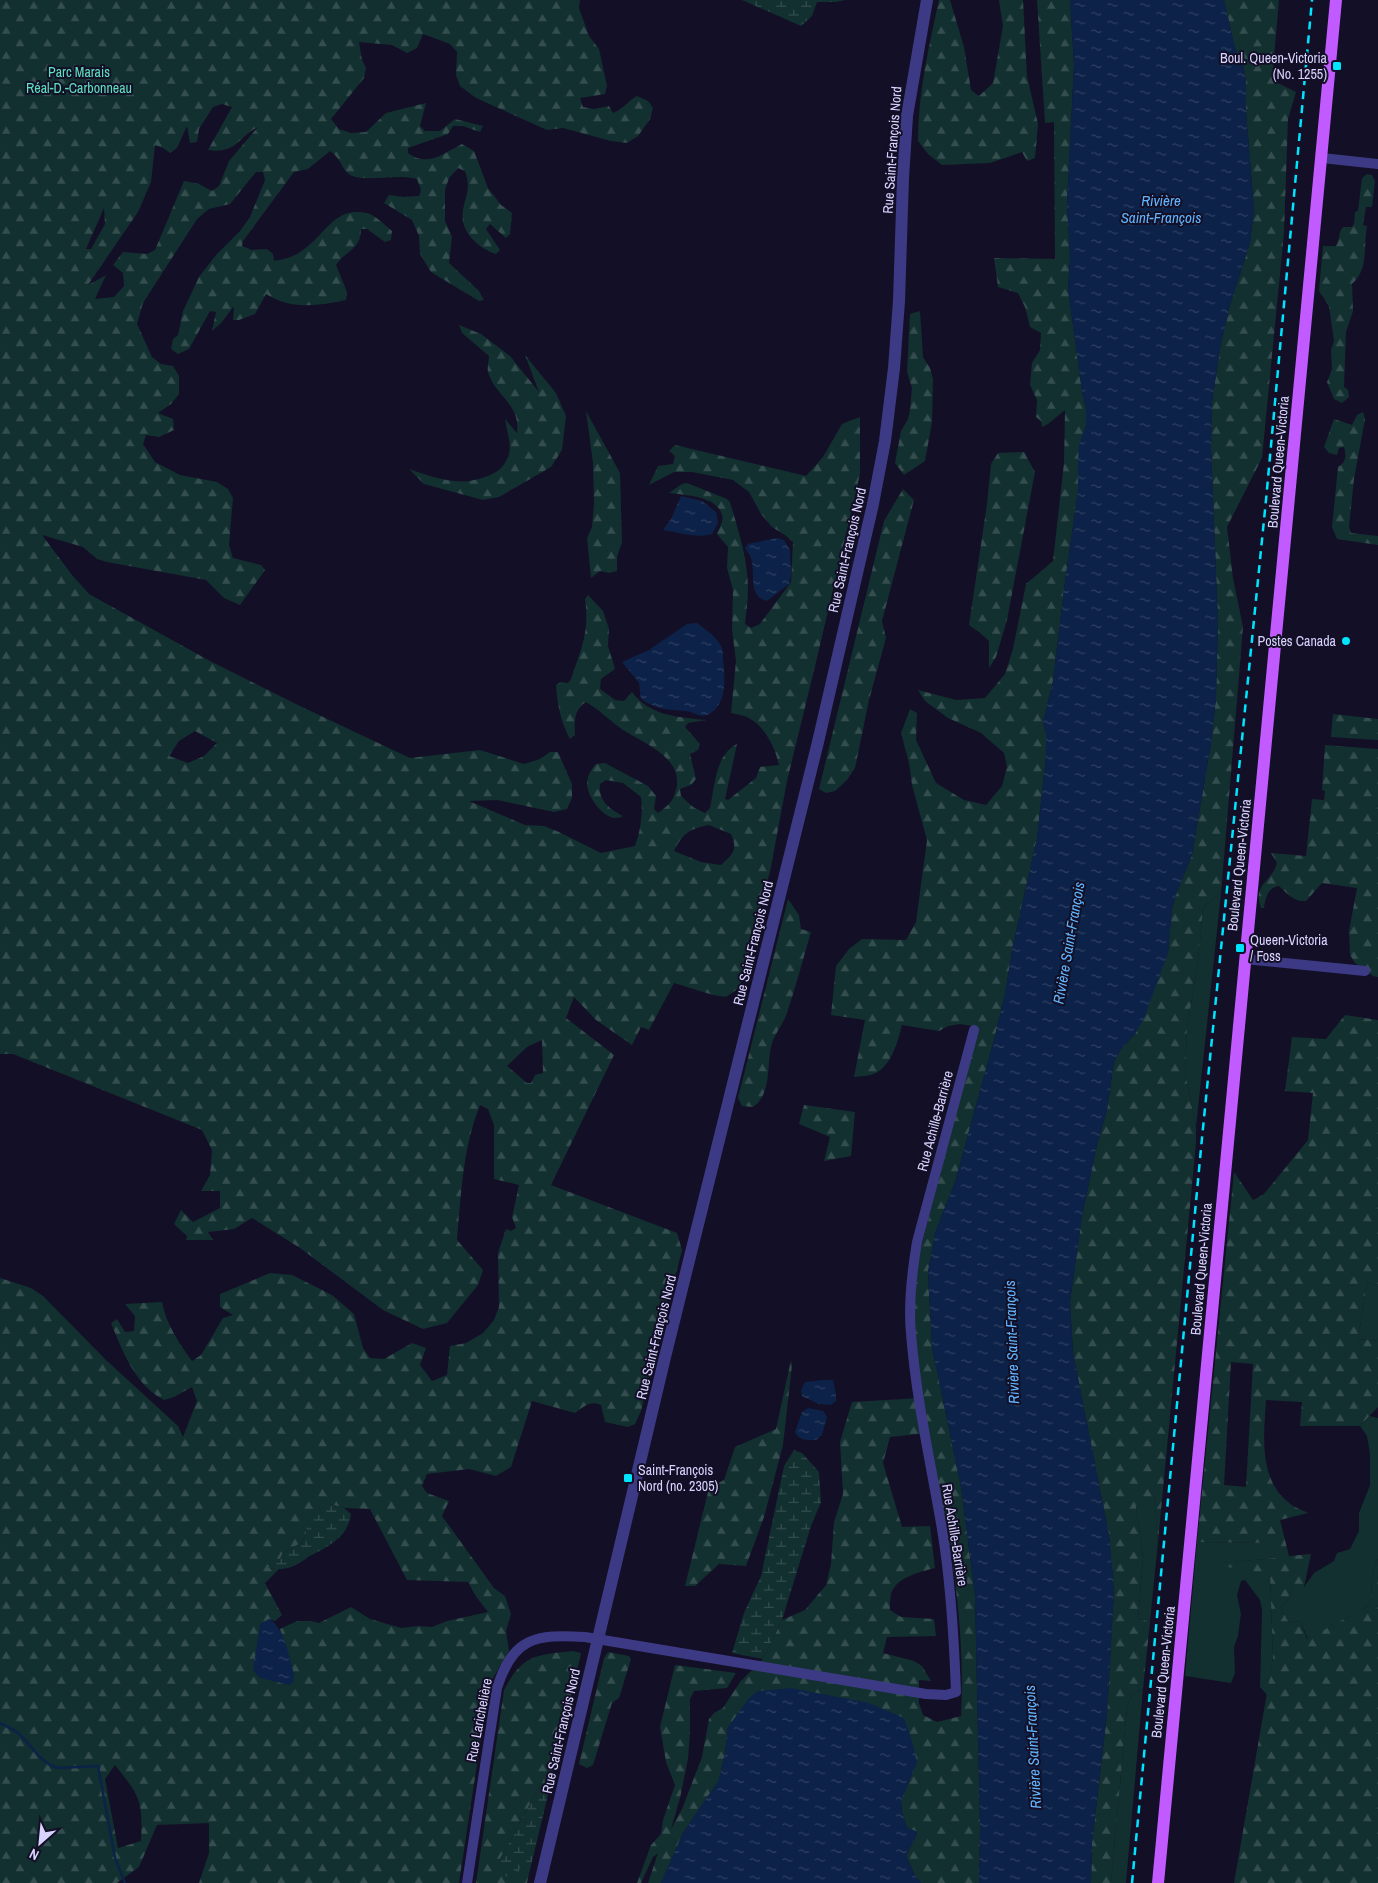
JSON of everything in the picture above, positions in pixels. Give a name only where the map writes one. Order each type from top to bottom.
[{"type":"main road","name":"Boulevard Queen-Victoria","points":[[1158,1883],[1336,0]]},
{"type":"street","name":"Rue Saint-François Nord","points":[[540,1883],[665,1357],[818,742],[873,504],[885,441],[894,368],[899,301],[903,178],[908,116],[927,0]]},
{"type":"street","points":[[1322,158],[1378,164]]},
{"type":"street","points":[[1245,958],[1365,971]]},
{"type":"street","name":"Rue Achille-Barrière","points":[[599,1639],[926,1694],[946,1695],[956,1692],[950,1584],[916,1382],[910,1332],[910,1303],[917,1242],[974,1030]]},
{"type":"street","name":"Rue Larichelière","points":[[467,1883],[494,1700],[504,1669],[517,1649],[543,1637],[557,1635],[599,1639]]},
{"type":"green space","name":"Parc Marais Réal-D.-Carbonneau","points":[[0,0],[580,0],[579,8],[589,36],[599,49],[607,86],[605,94],[580,98],[583,107],[594,109],[609,106],[613,113],[637,96],[648,101],[653,108],[650,119],[638,136],[627,143],[611,141],[563,128],[547,130],[476,98],[460,86],[456,75],[457,52],[450,44],[423,34],[417,48],[407,53],[392,45],[359,42],[362,60],[366,68],[364,78],[331,119],[339,129],[351,133],[366,132],[386,113],[426,103],[420,126],[425,131],[440,131],[455,119],[483,126],[480,132],[463,126],[453,126],[448,134],[408,148],[408,153],[422,159],[436,158],[462,144],[474,151],[488,188],[501,205],[512,213],[510,234],[506,238],[490,224],[486,229],[500,250],[496,254],[483,248],[471,238],[464,225],[463,210],[468,187],[465,171],[458,168],[449,178],[445,190],[445,221],[452,237],[449,263],[479,291],[484,300],[479,301],[431,272],[420,254],[419,236],[412,220],[384,203],[389,195],[419,196],[421,190],[417,179],[409,177],[356,177],[347,173],[337,157],[330,151],[308,169],[294,172],[243,241],[242,246],[252,250],[267,249],[273,254],[274,261],[282,259],[293,256],[311,244],[338,217],[356,212],[370,214],[392,231],[391,240],[385,242],[367,229],[361,229],[358,242],[336,265],[347,292],[346,300],[315,305],[295,305],[285,303],[266,294],[255,314],[239,320],[233,320],[234,306],[222,322],[212,331],[216,312],[210,311],[189,349],[178,354],[171,349],[173,339],[178,335],[183,311],[199,277],[250,217],[265,180],[263,172],[256,172],[230,204],[209,209],[197,219],[143,303],[137,324],[152,357],[161,364],[173,366],[179,376],[179,394],[171,404],[158,413],[173,419],[174,430],[159,437],[146,435],[143,444],[155,462],[180,475],[217,482],[228,489],[233,498],[229,545],[233,558],[261,565],[265,570],[240,605],[224,598],[206,580],[107,562],[97,559],[83,547],[42,535],[89,594],[210,661],[410,758],[480,750],[524,764],[540,759],[550,752],[558,752],[572,784],[572,798],[567,809],[554,812],[497,800],[469,801],[525,825],[544,826],[601,853],[635,846],[641,822],[642,803],[641,797],[623,783],[606,780],[600,784],[603,800],[609,807],[623,816],[610,817],[600,810],[592,799],[587,787],[589,775],[596,764],[605,763],[648,786],[656,796],[654,809],[658,813],[671,801],[677,783],[676,773],[671,763],[663,755],[623,730],[586,702],[577,712],[575,735],[570,739],[567,733],[560,713],[556,685],[561,682],[568,683],[571,679],[584,640],[586,621],[585,599],[588,595],[603,611],[609,629],[608,646],[615,669],[601,679],[600,689],[615,700],[624,701],[632,692],[639,700],[656,711],[675,716],[706,720],[688,723],[685,727],[700,744],[698,750],[690,754],[696,779],[691,785],[680,789],[681,796],[693,807],[705,813],[710,808],[720,763],[730,749],[737,744],[725,799],[728,800],[756,778],[760,767],[779,765],[772,744],[759,725],[747,717],[731,713],[736,661],[732,630],[733,590],[727,568],[728,547],[717,534],[722,522],[722,515],[714,504],[707,500],[669,493],[682,484],[687,483],[727,499],[730,502],[742,545],[748,578],[745,624],[751,628],[760,624],[791,582],[793,542],[772,527],[761,514],[749,492],[733,480],[692,472],[674,472],[649,485],[658,466],[673,464],[675,456],[669,451],[675,445],[806,476],[823,457],[842,424],[860,417],[860,474],[787,781],[770,872],[739,988],[726,997],[674,983],[649,1030],[641,1027],[632,1045],[596,1020],[574,997],[566,1018],[614,1055],[551,1185],[677,1233],[682,1250],[641,1411],[635,1424],[628,1427],[605,1422],[601,1405],[594,1403],[588,1404],[575,1413],[532,1401],[511,1467],[496,1476],[469,1469],[427,1474],[422,1486],[427,1493],[449,1501],[442,1516],[494,1588],[505,1596],[511,1614],[506,1631],[509,1651],[489,1685],[459,1883],[199,1883],[209,1853],[209,1823],[157,1825],[139,1867],[117,1883],[0,1883],[0,1278],[31,1288],[43,1296],[106,1360],[178,1426],[183,1437],[197,1401],[192,1387],[164,1400],[145,1386],[125,1356],[111,1323],[117,1319],[125,1332],[134,1331],[135,1316],[125,1304],[162,1302],[170,1326],[192,1361],[201,1355],[223,1318],[233,1315],[220,1307],[220,1294],[270,1273],[292,1275],[332,1295],[354,1314],[363,1348],[370,1358],[384,1359],[412,1343],[426,1348],[420,1365],[432,1381],[447,1375],[450,1346],[466,1343],[483,1333],[494,1320],[499,1307],[498,1253],[506,1229],[511,1231],[516,1228],[512,1217],[519,1185],[494,1179],[494,1125],[488,1109],[480,1105],[466,1154],[457,1240],[483,1270],[478,1285],[447,1323],[423,1329],[383,1310],[300,1248],[252,1218],[234,1229],[208,1232],[213,1240],[186,1240],[187,1236],[174,1224],[181,1210],[193,1222],[220,1208],[220,1191],[201,1191],[210,1175],[212,1150],[202,1130],[13,1054],[0,1054]],"holes":[[[222,104],[232,107],[208,150],[225,150],[258,127],[229,161],[219,186],[212,191],[199,184],[184,181],[155,250],[147,254],[123,252],[113,265],[123,273],[124,286],[114,297],[95,299],[106,275],[88,285],[138,212],[151,182],[155,145],[170,153],[177,148],[187,126],[190,143],[197,142],[199,129],[213,107]],[[104,208],[105,224],[91,249],[86,249]],[[195,731],[217,743],[204,756],[188,763],[169,756],[179,741]],[[709,825],[731,834],[734,848],[729,858],[721,865],[701,862],[674,851],[680,840],[696,828]],[[542,1040],[543,1073],[535,1075],[531,1083],[527,1083],[507,1066],[527,1047]],[[330,1504],[344,1508],[370,1509],[407,1580],[468,1582],[488,1612],[447,1621],[432,1627],[401,1628],[370,1619],[351,1607],[319,1623],[297,1621],[280,1629],[294,1675],[269,1619],[275,1621],[282,1615],[265,1583],[279,1569],[268,1568],[279,1561],[283,1553],[301,1543],[306,1535],[307,1522]],[[115,1765],[135,1792],[141,1817],[141,1841],[118,1848],[105,1779]]]},
{"type":"green space","points":[[742,0],[845,0],[817,2],[812,16],[801,26]]},
{"type":"green space","points":[[939,0],[950,0],[964,47],[971,90],[979,96],[993,83],[1003,26],[999,0],[1023,0],[1027,76],[1038,124],[1035,158],[1027,161],[1022,152],[990,163],[942,165],[928,154],[918,141],[922,87]]},
{"type":"green space","points":[[1037,0],[1070,0],[1074,65],[1067,203],[1070,257],[1068,289],[1086,409],[1086,425],[1078,460],[1078,490],[1053,681],[1043,722],[1046,733],[1046,757],[1037,838],[995,1036],[955,1182],[935,1233],[928,1272],[932,1347],[961,1487],[975,1596],[980,1830],[979,1883],[921,1883],[906,1856],[918,1832],[907,1828],[901,1801],[728,1727],[719,1780],[683,1833],[661,1883],[648,1883],[658,1853],[653,1857],[641,1883],[637,1883],[651,1845],[661,1834],[663,1820],[675,1785],[666,1762],[660,1727],[675,1665],[736,1673],[727,1688],[694,1691],[690,1699],[688,1759],[671,1829],[682,1809],[702,1757],[709,1719],[714,1713],[723,1708],[740,1682],[763,1659],[782,1620],[805,1610],[826,1585],[831,1564],[834,1522],[843,1494],[840,1442],[852,1402],[921,1398],[914,1309],[918,1259],[978,1027],[960,1024],[948,1026],[939,1031],[902,1025],[893,1053],[885,1066],[874,1074],[854,1077],[865,1020],[831,1015],[836,966],[849,949],[862,939],[906,940],[916,922],[927,840],[912,785],[909,763],[901,733],[910,709],[917,713],[916,740],[936,783],[964,800],[986,805],[1002,786],[1007,767],[1004,753],[981,733],[948,718],[925,701],[918,690],[956,700],[985,698],[1005,674],[1013,649],[1026,584],[1053,561],[1064,463],[1065,410],[1042,427],[1041,421],[1036,417],[1037,400],[1030,385],[1032,363],[1040,350],[1041,333],[1030,327],[1025,307],[1018,293],[998,287],[994,258],[1055,259],[1054,122],[1045,123]],"holes":[[[928,1433],[954,1576],[962,1660],[961,1716],[937,1722],[923,1715],[919,1703],[919,1680],[931,1681],[922,1666],[914,1661],[883,1653],[887,1637],[936,1636],[934,1619],[901,1617],[890,1610],[891,1594],[898,1583],[909,1576],[935,1568],[930,1526],[902,1527],[883,1463],[890,1437]]]},
{"type":"green space","points":[[1224,0],[1279,0],[1272,80],[1296,92],[1288,119],[1284,233],[1262,458],[1227,527],[1233,578],[1243,627],[1221,894],[1203,907],[1198,962],[1187,1028],[1185,1072],[1196,1127],[1196,1143],[1158,1542],[1154,1496],[1136,1506],[1143,1558],[1138,1618],[1150,1622],[1143,1689],[1131,1695],[1127,1708],[1111,1883],[1091,1883],[1092,1843],[1107,1714],[1114,1590],[1109,1535],[1073,1353],[1070,1302],[1082,1216],[1097,1145],[1107,1110],[1114,1062],[1121,1049],[1135,1034],[1168,953],[1172,908],[1192,855],[1212,737],[1216,697],[1218,623],[1211,447],[1212,402],[1220,348],[1230,305],[1250,243],[1254,210],[1246,111],[1246,80],[1243,65],[1235,48]]},
{"type":"green space","points":[[1367,174],[1372,175],[1375,181],[1372,207],[1366,207],[1363,225],[1367,226],[1363,265],[1361,272],[1352,284],[1353,311],[1346,332],[1344,387],[1348,390],[1349,397],[1342,403],[1334,399],[1327,382],[1332,369],[1331,350],[1334,341],[1329,306],[1319,291],[1323,246],[1336,246],[1343,227],[1352,227],[1354,224],[1355,212],[1358,211],[1362,178]]},
{"type":"green space","points":[[920,311],[923,357],[930,368],[933,379],[932,422],[925,461],[904,475],[895,463],[901,431],[908,419],[910,410],[912,388],[907,372],[910,314]]},
{"type":"green space","points":[[459,325],[481,334],[510,356],[539,392],[525,355],[556,393],[566,416],[562,450],[551,467],[499,497],[483,500],[424,484],[409,469],[438,478],[456,481],[475,480],[485,477],[500,469],[509,454],[505,419],[517,433],[515,415],[496,388],[488,372],[489,356],[462,333]]},
{"type":"green space","points":[[586,411],[620,473],[622,542],[617,557],[617,571],[609,573],[600,571],[591,578],[587,538],[592,527],[594,504],[593,463]]},
{"type":"green space","points":[[1363,412],[1365,419],[1354,479],[1349,527],[1351,533],[1378,536],[1378,545],[1337,539],[1332,527],[1338,467],[1344,461],[1345,453],[1344,447],[1339,448],[1337,455],[1329,453],[1324,447],[1334,419],[1352,425],[1357,415]]},
{"type":"green space","points":[[1024,452],[1035,472],[1007,620],[996,657],[989,668],[989,641],[969,625],[991,464],[998,453]]},
{"type":"green space","points":[[903,489],[914,500],[882,621],[886,638],[869,700],[855,768],[847,780],[835,791],[826,793],[819,789],[884,521]]},
{"type":"green space","points":[[1333,714],[1378,719],[1378,740],[1331,737]]},
{"type":"green space","points":[[1325,745],[1378,749],[1378,977],[1373,976],[1355,963],[1350,955],[1349,931],[1357,888],[1322,883],[1306,901],[1301,901],[1291,896],[1279,886],[1270,891],[1266,897],[1264,908],[1261,908],[1259,900],[1261,888],[1275,869],[1277,863],[1271,853],[1306,856],[1312,799],[1324,800],[1325,791],[1322,790]]},
{"type":"green space","points":[[1221,894],[1196,1127],[1185,1072],[1187,1028],[1198,962],[1203,907]]},
{"type":"green space","points":[[788,899],[799,915],[801,929],[811,932],[787,1013],[773,1040],[764,1093],[760,1101],[753,1107],[742,1106],[738,1098]]},
{"type":"green space","points":[[1345,1015],[1378,1020],[1378,1287],[1367,1282],[1358,1339],[1378,1341],[1378,1407],[1360,1426],[1300,1426],[1302,1402],[1266,1400],[1264,1441],[1267,1468],[1278,1492],[1290,1504],[1308,1513],[1280,1520],[1289,1556],[1311,1554],[1304,1587],[1292,1587],[1289,1598],[1281,1608],[1289,1623],[1300,1621],[1307,1639],[1370,1605],[1373,1572],[1378,1559],[1378,1883],[1234,1883],[1273,1658],[1270,1574],[1210,1564],[1275,1558],[1271,1543],[1197,1542],[1234,1172],[1253,1200],[1264,1194],[1308,1140],[1313,1093],[1285,1091],[1292,1037],[1326,1039]],"holes":[[[1231,1362],[1253,1364],[1246,1487],[1224,1485]]]},
{"type":"green space","points":[[804,1105],[855,1112],[851,1156],[824,1161],[830,1137],[799,1124]]},
{"type":"green space","points":[[1367,1282],[1378,1287],[1378,1341],[1358,1339]]},
{"type":"green space","points":[[791,1360],[783,1445],[764,1517],[746,1566],[719,1564],[695,1586],[685,1586],[709,1488],[724,1480],[735,1447],[776,1429]]},
{"type":"green space","points":[[1370,1416],[1378,1418],[1378,1559],[1373,1572],[1370,1605],[1308,1639],[1300,1621],[1289,1623],[1281,1608],[1289,1598],[1292,1587],[1304,1587],[1314,1573],[1334,1561],[1337,1553],[1350,1549],[1359,1531],[1359,1513],[1370,1485],[1370,1454],[1367,1436],[1360,1426]]},
{"type":"green space","points":[[794,1450],[802,1453],[819,1472],[821,1502],[811,1526],[782,1620],[763,1659],[732,1653],[744,1613],[761,1576],[784,1466]]},
{"type":"green space","points":[[1154,1495],[1158,1542],[1150,1622],[1138,1618],[1143,1558],[1136,1506]]},
{"type":"green space","points":[[330,1504],[344,1508],[351,1514],[346,1529],[341,1536],[300,1563],[282,1569],[267,1568],[279,1561],[283,1553],[301,1543],[306,1535],[307,1522],[314,1511]]},
{"type":"green space","points":[[1197,1542],[1272,1543],[1275,1558],[1213,1564],[1270,1573],[1273,1658],[1267,1695],[1260,1687],[1262,1610],[1260,1600],[1245,1580],[1241,1581],[1237,1595],[1241,1614],[1238,1636],[1234,1647],[1235,1673],[1231,1683],[1185,1676]]},
{"type":"green space","points":[[573,1651],[581,1653],[558,1753],[500,1859],[523,1867],[529,1874],[527,1883],[476,1883],[504,1690],[518,1669],[532,1658]]},
{"type":"green space","points":[[608,1652],[629,1656],[631,1659],[619,1698],[612,1703],[593,1765],[587,1768],[579,1764],[604,1658]]},
{"type":"green space","points":[[1143,1689],[1126,1883],[1111,1883],[1127,1708],[1131,1695]]},
{"type":"green space","points":[[558,1753],[529,1874],[523,1867],[507,1877],[502,1872],[500,1859]]},
{"type":"water","name":"Rivière Saint-François","points":[[1070,0],[1224,0],[1235,48],[1243,65],[1246,80],[1246,111],[1254,210],[1250,243],[1230,305],[1220,348],[1212,402],[1211,447],[1218,623],[1216,697],[1212,737],[1192,855],[1172,908],[1168,953],[1144,1018],[1135,1034],[1121,1049],[1114,1062],[1107,1110],[1097,1145],[1082,1216],[1070,1302],[1073,1353],[1109,1535],[1114,1590],[1107,1714],[1092,1843],[1091,1883],[979,1883],[980,1830],[975,1595],[961,1487],[932,1347],[928,1272],[935,1233],[955,1182],[995,1036],[1037,838],[1046,757],[1046,733],[1043,722],[1053,681],[1078,490],[1079,444],[1086,425],[1086,409],[1068,289],[1070,257],[1067,203],[1074,65]]},
{"type":"water","points":[[681,496],[702,501],[716,512],[718,523],[712,534],[694,535],[663,530],[671,519]]},
{"type":"water","points":[[777,538],[784,540],[790,550],[791,575],[789,584],[767,601],[761,598],[754,589],[751,558],[745,548],[748,544]]},
{"type":"water","points":[[697,623],[714,637],[722,649],[724,690],[719,705],[714,711],[701,716],[688,711],[657,707],[641,699],[639,683],[622,662],[649,650],[687,624]]},
{"type":"water","points":[[833,1380],[836,1401],[831,1405],[819,1404],[802,1396],[801,1390],[805,1382]]},
{"type":"water","points":[[808,1408],[823,1411],[827,1417],[822,1435],[816,1440],[801,1438],[795,1432],[802,1412]]},
{"type":"water","points":[[269,1619],[279,1629],[288,1653],[294,1675],[293,1682],[289,1685],[260,1678],[253,1670],[260,1624]]},
{"type":"water","points":[[791,1688],[869,1703],[904,1718],[917,1763],[901,1801],[902,1812],[907,1828],[918,1832],[906,1856],[921,1883],[661,1883],[683,1833],[719,1780],[728,1727],[749,1698],[758,1691]]},
{"type":"waterway","points":[[0,1723],[18,1733],[50,1765],[57,1768],[98,1766],[115,1858],[125,1883]]},
{"type":"railway","points":[[1132,1883],[1202,1138],[1266,500],[1312,0]]},
{"type":"place","name":"Boul. Queen-Victoria (No. 1255)","points":[[1337,66]]},
{"type":"place","name":"Postes Canada","points":[[1346,641]]},
{"type":"place","name":"Queen-Victoria / Foss","points":[[1240,948]]},
{"type":"place","name":"Saint-François Nord (no. 2305)","points":[[628,1478]]}]
